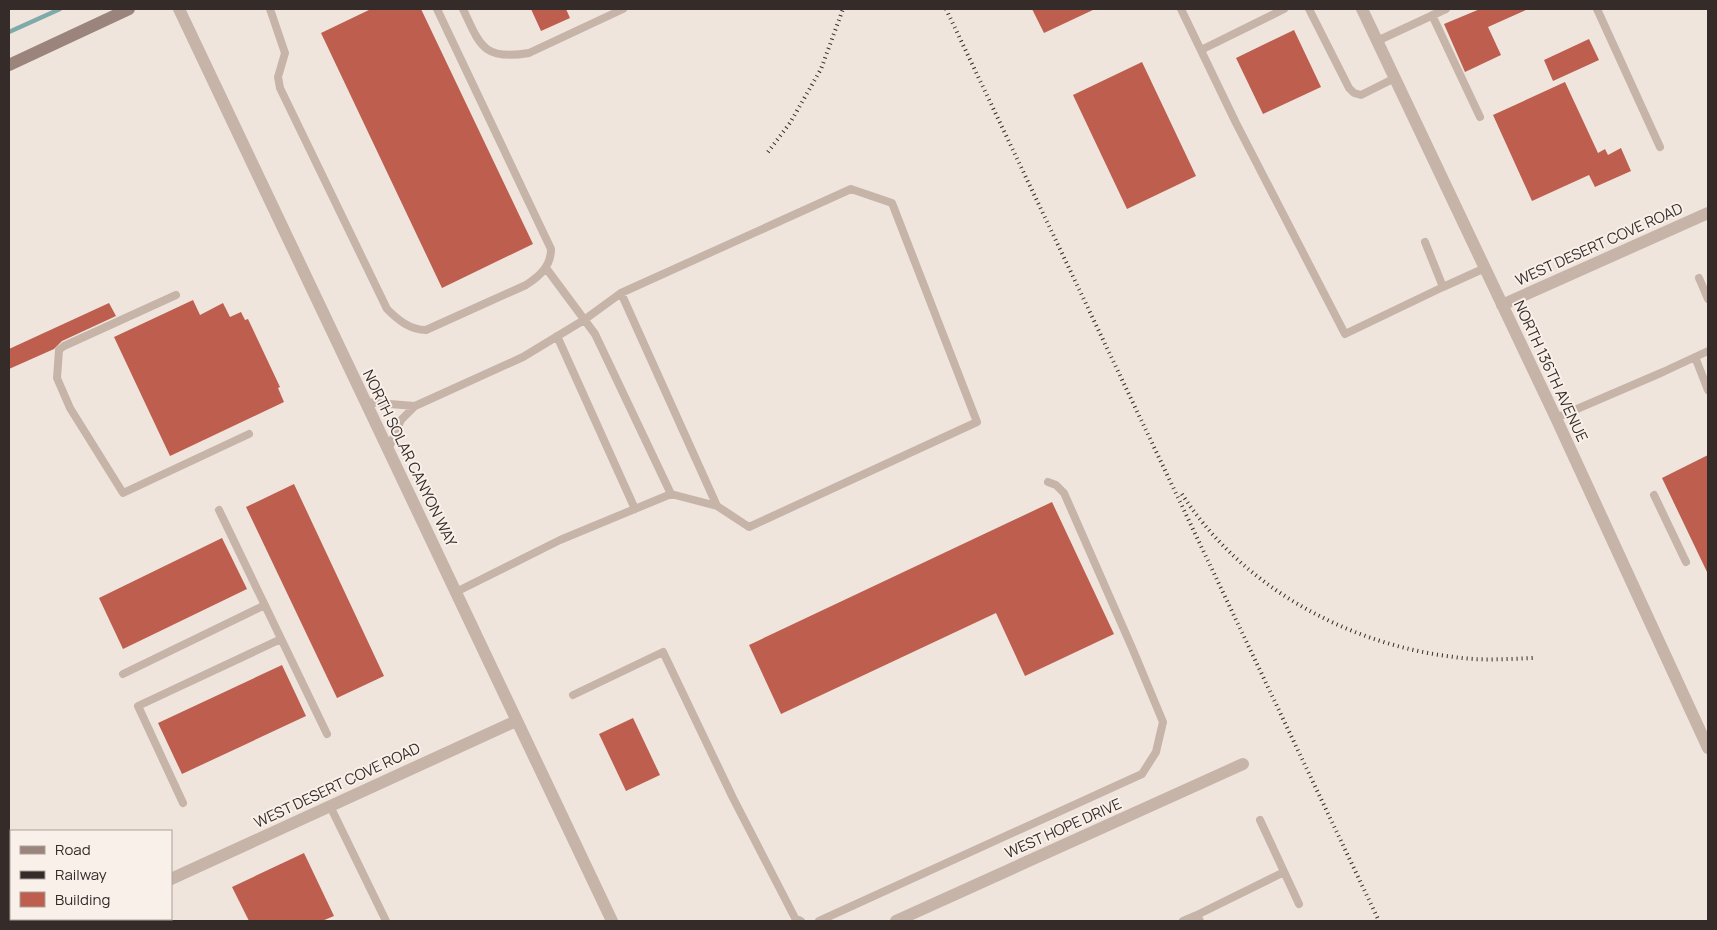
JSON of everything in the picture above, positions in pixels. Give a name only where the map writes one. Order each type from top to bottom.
[{"type":"main road","points":[[9,65],[129,9]]},
{"type":"street","name":"NORTH SOLAR CANYON WAY","points":[[179,9],[612,921]]},
{"type":"street","name":"NORTH 136TH AVENUE","points":[[1362,9],[1556,418],[1708,748]]},
{"type":"street","name":"WEST DESERT COVE ROAD","points":[[1502,305],[1708,213]]},
{"type":"street","name":"WEST DESERT COVE ROAD","points":[[172,879],[516,720]]},
{"type":"street","name":"WEST HOPE DRIVE","points":[[896,921],[1243,764]]},
{"type":"lane","points":[[270,9],[285,54],[278,77],[280,88],[387,309],[397,319],[411,327],[426,330],[526,285],[538,278],[551,259],[551,249],[437,9]]},
{"type":"lane","points":[[463,9],[477,39],[486,50],[512,56],[547,44],[623,9]]},
{"type":"lane","points":[[1181,9],[1236,123],[1345,334],[1485,268]]},
{"type":"lane","points":[[1201,50],[1284,9]]},
{"type":"lane","points":[[1309,9],[1349,88],[1354,93],[1360,95],[1394,78]]},
{"type":"lane","points":[[1377,41],[1446,9]]},
{"type":"lane","points":[[1596,9],[1660,147]]},
{"type":"lane","points":[[1432,15],[1480,117]]},
{"type":"lane","points":[[388,450],[402,420],[414,406],[523,357],[584,320],[621,293],[852,189],[892,203],[978,422],[750,527],[718,506],[671,494],[560,540],[456,592]]},
{"type":"lane","points":[[1424,242],[1443,287]]},
{"type":"lane","points":[[546,268],[595,334],[671,494]]},
{"type":"lane","points":[[1699,278],[1708,299]]},
{"type":"lane","points":[[621,293],[718,506]]},
{"type":"lane","points":[[176,295],[59,350],[57,378],[70,408],[123,493],[249,434]]},
{"type":"lane","points":[[557,336],[636,509]]},
{"type":"lane","points":[[1556,418],[1708,351]]},
{"type":"lane","points":[[1695,357],[1708,390]]},
{"type":"lane","points":[[365,402],[414,406]]},
{"type":"lane","points":[[819,921],[1142,774],[1153,758],[1163,722],[1064,493],[1056,485],[1048,482]]},
{"type":"lane","points":[[1654,495],[1686,562]]},
{"type":"lane","points":[[218,510],[327,734]]},
{"type":"lane","points":[[123,674],[265,605]]},
{"type":"lane","points":[[184,803],[138,706],[281,639]]},
{"type":"lane","points":[[573,695],[663,652],[795,920]]},
{"type":"lane","points":[[330,806],[386,921]]},
{"type":"lane","points":[[1260,820],[1299,904]]},
{"type":"lane","points":[[1184,921],[1199,918],[1284,872]]},
{"type":"building","points":[[371,9],[421,9],[533,244],[442,288],[321,33]]},
{"type":"building","points":[[531,9],[566,9],[570,18],[541,31]]},
{"type":"building","points":[[1032,9],[1095,9],[1044,33]]},
{"type":"building","points":[[1480,9],[1528,9],[1488,27],[1501,55],[1465,72],[1444,24]]},
{"type":"building","points":[[1294,30],[1321,87],[1263,114],[1236,58]]},
{"type":"building","points":[[1589,39],[1599,60],[1553,81],[1544,60]]},
{"type":"building","points":[[1142,62],[1196,176],[1127,209],[1073,95]]},
{"type":"building","points":[[1565,82],[1598,153],[1605,149],[1608,155],[1621,148],[1631,171],[1595,187],[1589,175],[1532,201],[1493,115]]},
{"type":"building","points":[[193,300],[200,315],[223,303],[230,317],[241,312],[245,320],[248,319],[280,387],[278,388],[284,402],[170,456],[114,337]]},
{"type":"building","points":[[109,303],[116,316],[62,341],[54,349],[9,369],[9,349]]},
{"type":"building","points":[[1708,455],[1708,574],[1662,478]]},
{"type":"building","points":[[294,484],[384,676],[337,698],[246,507]]},
{"type":"building","points":[[1052,502],[1114,634],[1025,676],[996,613],[781,714],[749,645]]},
{"type":"building","points":[[222,538],[247,589],[123,649],[99,598]]},
{"type":"building","points":[[282,665],[306,716],[182,774],[158,723]]},
{"type":"building","points":[[633,718],[660,775],[626,791],[599,734]]},
{"type":"building","points":[[304,853],[334,916],[322,921],[249,921],[232,887]]},
{"type":"waterway","points":[[9,32],[60,9]]},
{"type":"railway","points":[[768,152],[790,123],[821,69],[843,9]]},
{"type":"railway","points":[[946,9],[1379,921]]},
{"type":"railway","points":[[1182,494],[1206,527],[1234,556],[1266,583],[1300,605],[1336,624],[1374,639],[1414,650],[1454,657],[1484,659],[1534,658]]}]
